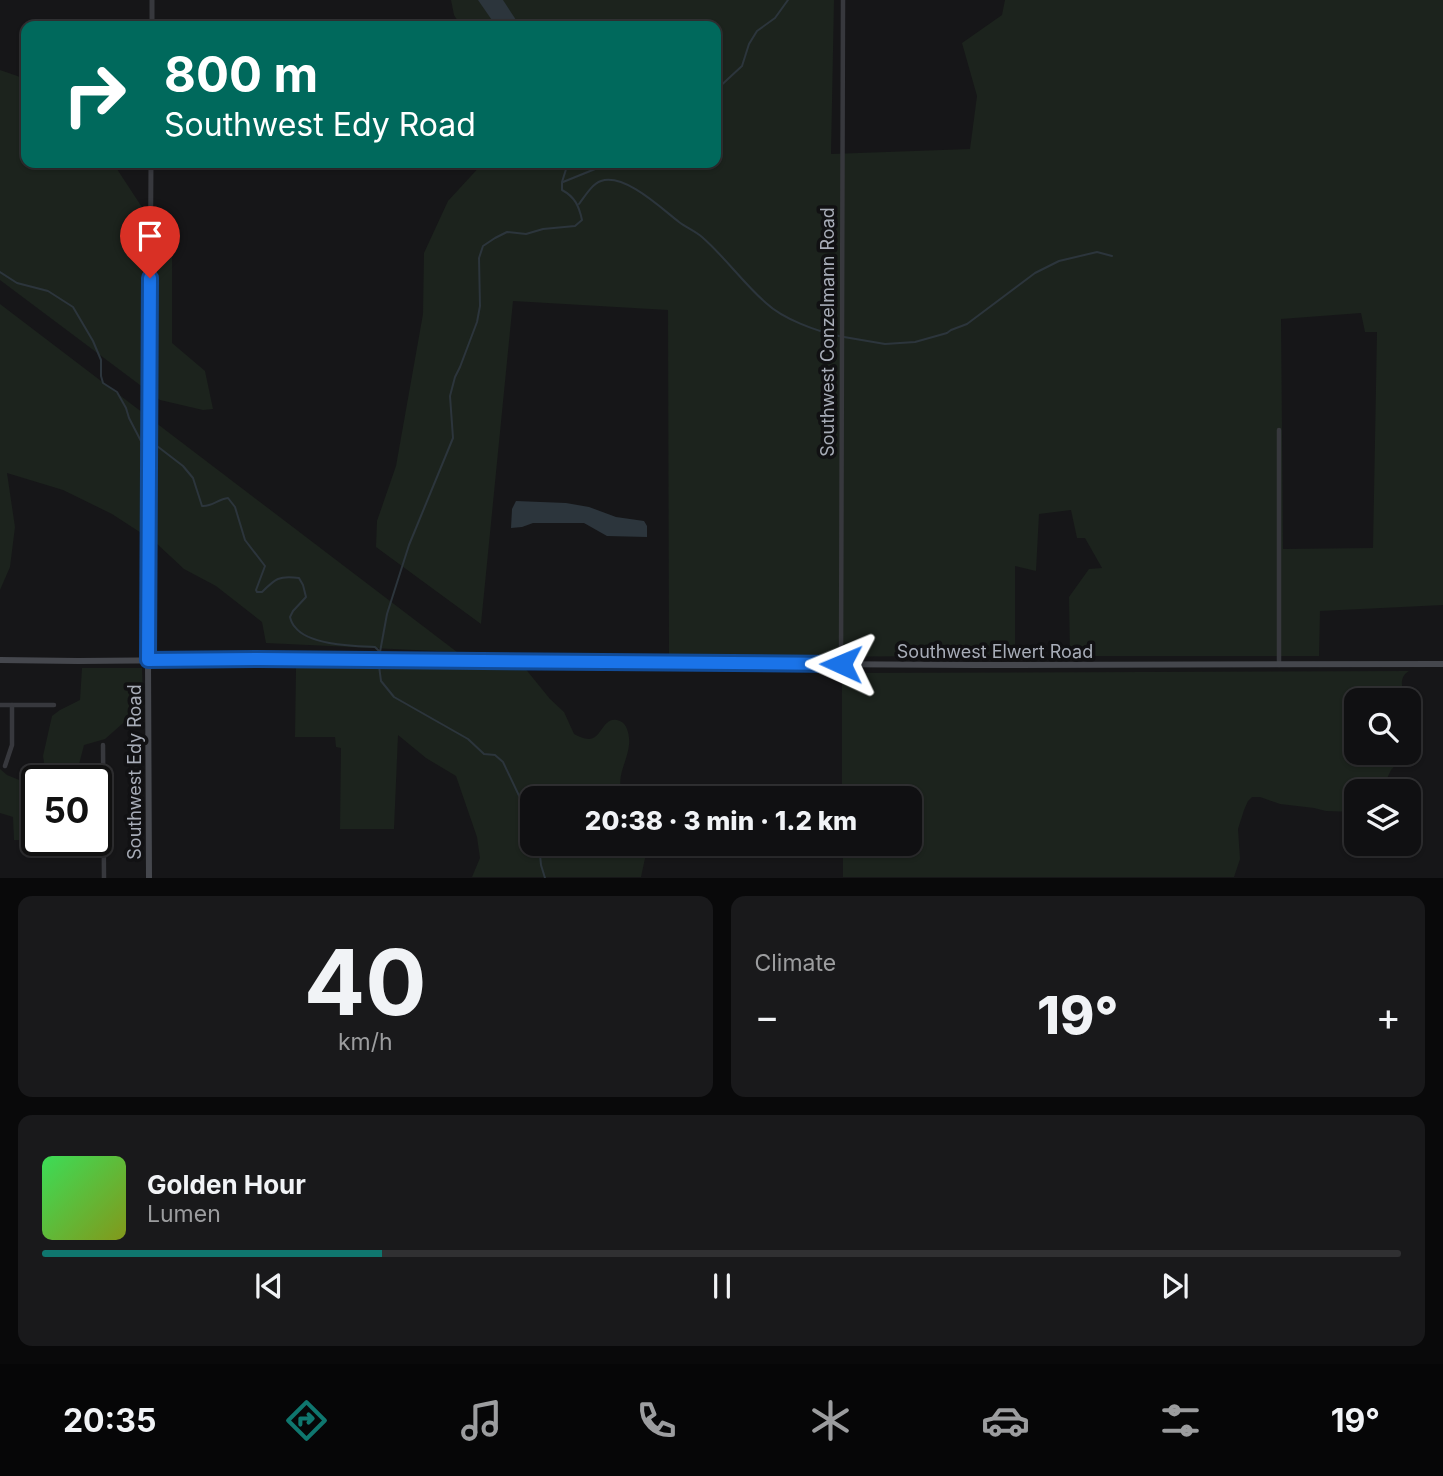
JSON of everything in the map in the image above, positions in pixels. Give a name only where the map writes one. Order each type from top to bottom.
[{"type":"main road","name":"Southwest Elwert Road","points":[[0,660],[1443,664]]},
{"type":"main road","name":"Southwest Edy Road","points":[[148,660],[149,877]]},
{"type":"street","points":[[152,0],[152,21]]},
{"type":"street","name":"Southwest Conzelmann Road","points":[[841,664],[843,0]]},
{"type":"street","name":"Southwest Edy Road","points":[[148,660],[151,168]]},
{"type":"street","points":[[1279,429],[1279,665]]},
{"type":"street","points":[[0,705],[54,705]]},
{"type":"street","points":[[5,766],[12,745],[12,705]]},
{"type":"street","points":[[103,745],[104,877]]},
{"type":"shaded area","points":[[451,0],[834,0],[831,154],[970,149],[977,96],[962,43],[1002,15],[1005,0],[1443,0],[1443,605],[1320,611],[1319,656],[1070,656],[1069,597],[1089,569],[1102,568],[1085,538],[1077,538],[1071,510],[1039,514],[1036,571],[1015,566],[1015,656],[669,657],[668,310],[513,301],[481,624],[376,547],[377,521],[396,466],[423,314],[424,253],[448,201],[478,168],[721,168],[721,21],[458,21]],"holes":[[[1361,313],[1365,332],[1377,332],[1373,548],[1283,549],[1281,319]]]},
{"type":"shaded area","points":[[478,0],[503,0],[517,21],[493,21]]},
{"type":"shaded area","points":[[0,70],[21,77],[21,168],[116,168],[172,253],[172,343],[205,371],[213,409],[203,410],[160,400],[0,280]]},
{"type":"shaded area","points":[[0,304],[457,652],[266,643],[262,622],[216,586],[184,569],[155,542],[112,514],[63,490],[7,473],[15,527],[10,567],[0,590]]},
{"type":"shaded area","points":[[516,501],[566,503],[589,507],[616,517],[644,521],[647,537],[607,536],[584,523],[533,523],[511,528],[512,509]]},
{"type":"shaded area","points":[[524,667],[564,712],[574,734],[583,738],[594,738],[606,723],[620,721],[627,728],[629,739],[620,786],[520,786],[520,856],[645,856],[641,877],[472,877],[480,858],[477,837],[456,776],[426,758],[398,735],[394,829],[340,829],[341,748],[336,747],[335,737],[295,737],[296,668]]},
{"type":"shaded area","points":[[82,668],[142,668],[143,701],[139,709],[105,739],[84,745],[79,765],[43,765],[52,716],[80,700]]},
{"type":"shaded area","points":[[1409,671],[1403,677],[1402,688],[1344,688],[1344,765],[1395,765],[1387,779],[1344,779],[1344,812],[1280,804],[1252,797],[1244,810],[1238,829],[1240,859],[1234,877],[843,877],[843,856],[922,856],[922,786],[842,786],[842,673]]},
{"type":"shaded area","points":[[0,769],[21,781],[21,840],[14,840],[13,817],[0,813]]},
{"type":"waterway","points":[[721,85],[742,66],[749,44],[757,31],[775,18],[788,0]]},
{"type":"waterway","points":[[562,182],[566,168]]},
{"type":"waterway","points":[[563,182],[598,168]]},
{"type":"waterway","points":[[579,204],[592,187],[601,181],[611,180],[632,187],[702,237],[773,309],[800,324],[839,336]]},
{"type":"waterway","points":[[157,446],[183,466],[193,478],[202,506],[228,498],[235,507],[245,540],[265,566],[257,592],[262,592],[278,579],[299,578],[306,597],[290,617],[301,633],[320,641],[375,647],[380,652],[387,614],[409,545],[453,438],[450,396],[477,322],[480,306],[479,258],[483,246],[507,232],[526,234],[543,229],[575,226],[582,220],[579,210],[576,202],[562,190],[562,183]]},
{"type":"waterway","points":[[844,337],[885,344],[915,342],[947,333],[967,324],[1035,273],[1059,261],[1097,252],[1112,256]]},
{"type":"waterway","points":[[0,272],[17,283],[48,291],[73,307],[101,360],[103,383],[117,392],[143,445]]},
{"type":"waterway","points":[[379,666],[381,681],[394,697],[468,739],[484,754],[495,755],[503,762],[520,798]]},
{"type":"waterway","points":[[540,856],[545,878]]},
{"type":"route","points":[[150,278],[148,660],[841,664]]}]
